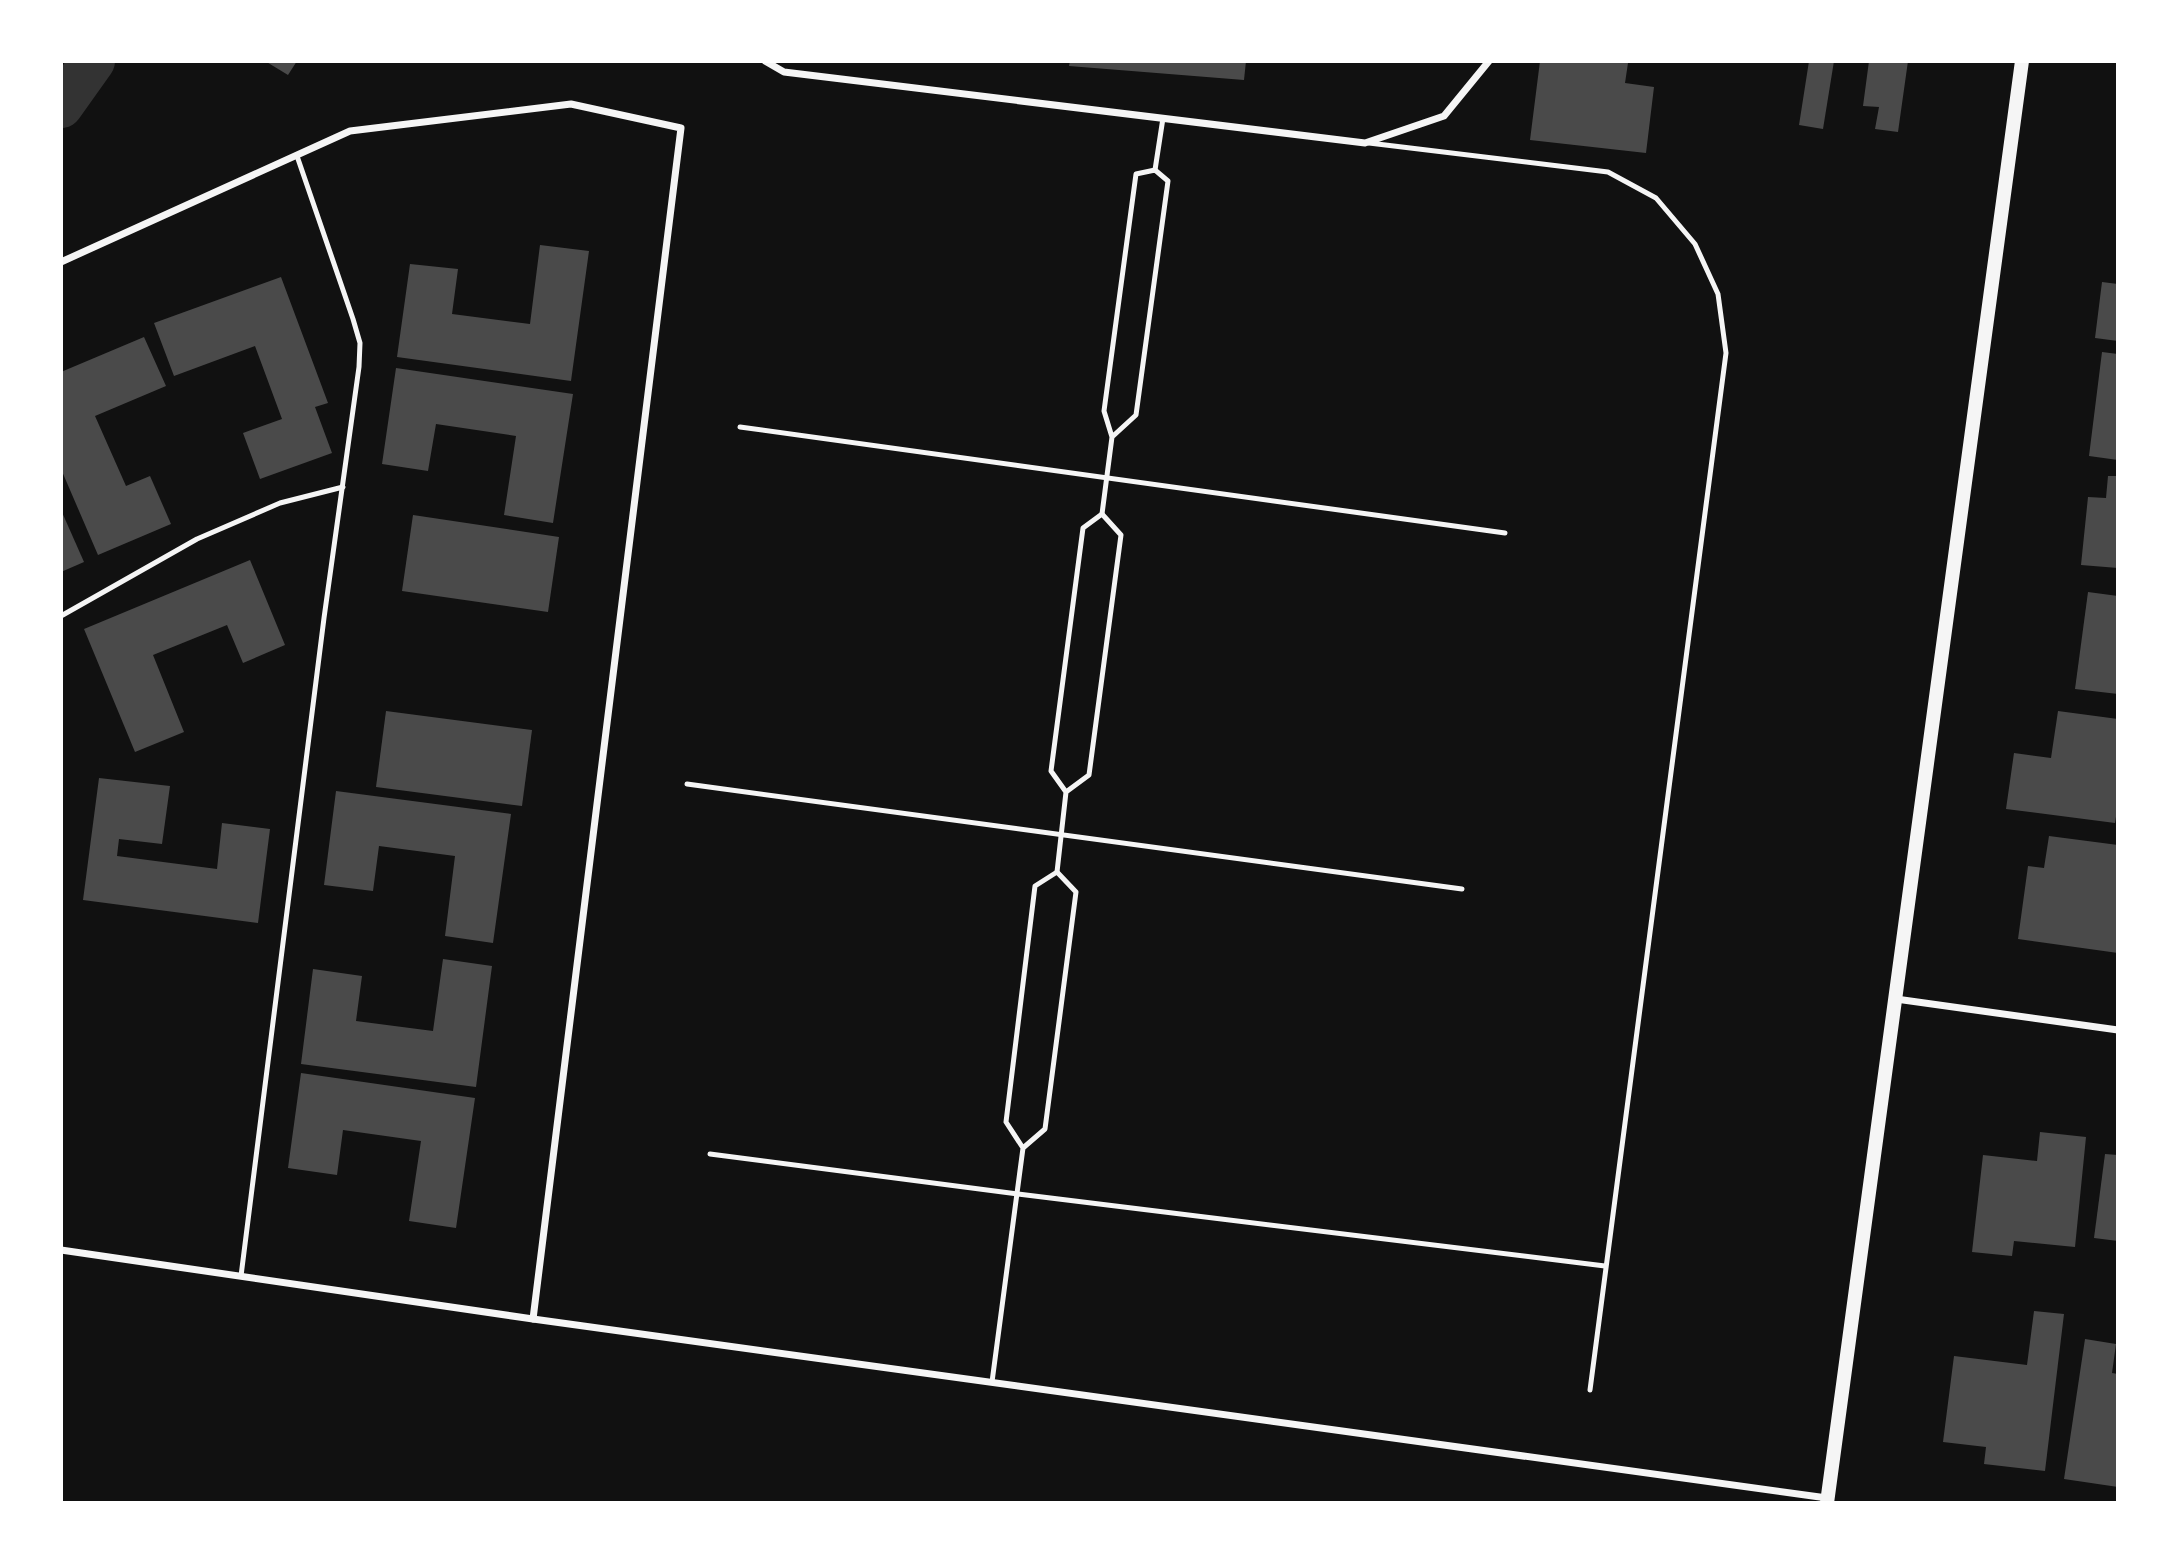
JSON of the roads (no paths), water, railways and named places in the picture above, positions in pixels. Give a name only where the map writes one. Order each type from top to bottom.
[{"type":"main road","points":[[1827,1500],[2021,61]]},
{"type":"street","points":[[765,61],[785,72],[1365,143],[1444,116],[1489,61]]},
{"type":"street","points":[[61,262],[350,131],[571,104],[681,128],[533,1319]]},
{"type":"street","points":[[1895,999],[2118,1030]]},
{"type":"street","points":[[61,1250],[533,1319],[1827,1500]]},
{"type":"lane","points":[[1155,170],[1163,118]]},
{"type":"lane","points":[[1365,143],[1608,172],[1656,198],[1695,244],[1718,294],[1726,354],[1590,1390]]},
{"type":"lane","points":[[241,1276],[360,343],[297,156]]},
{"type":"lane","points":[[1112,438],[1136,415],[1168,181],[1155,170]]},
{"type":"lane","points":[[992,1382],[1023,1147],[1006,1122],[1035,886],[1056,872],[1061,835],[1066,792],[1051,771],[1083,528],[1102,514],[1112,438],[1104,411],[1136,174],[1155,170]]},
{"type":"lane","points":[[740,427],[1505,533]]},
{"type":"lane","points":[[61,617],[197,539],[280,503],[343,487]]},
{"type":"lane","points":[[1066,792],[1089,775],[1121,535],[1102,514]]},
{"type":"lane","points":[[687,784],[1462,889]]},
{"type":"lane","points":[[1023,1147],[1045,1129],[1076,892],[1056,872]]},
{"type":"lane","points":[[710,1154],[1605,1266]]},
{"type":"waterway","points":[[61,106],[93,61]]}]
